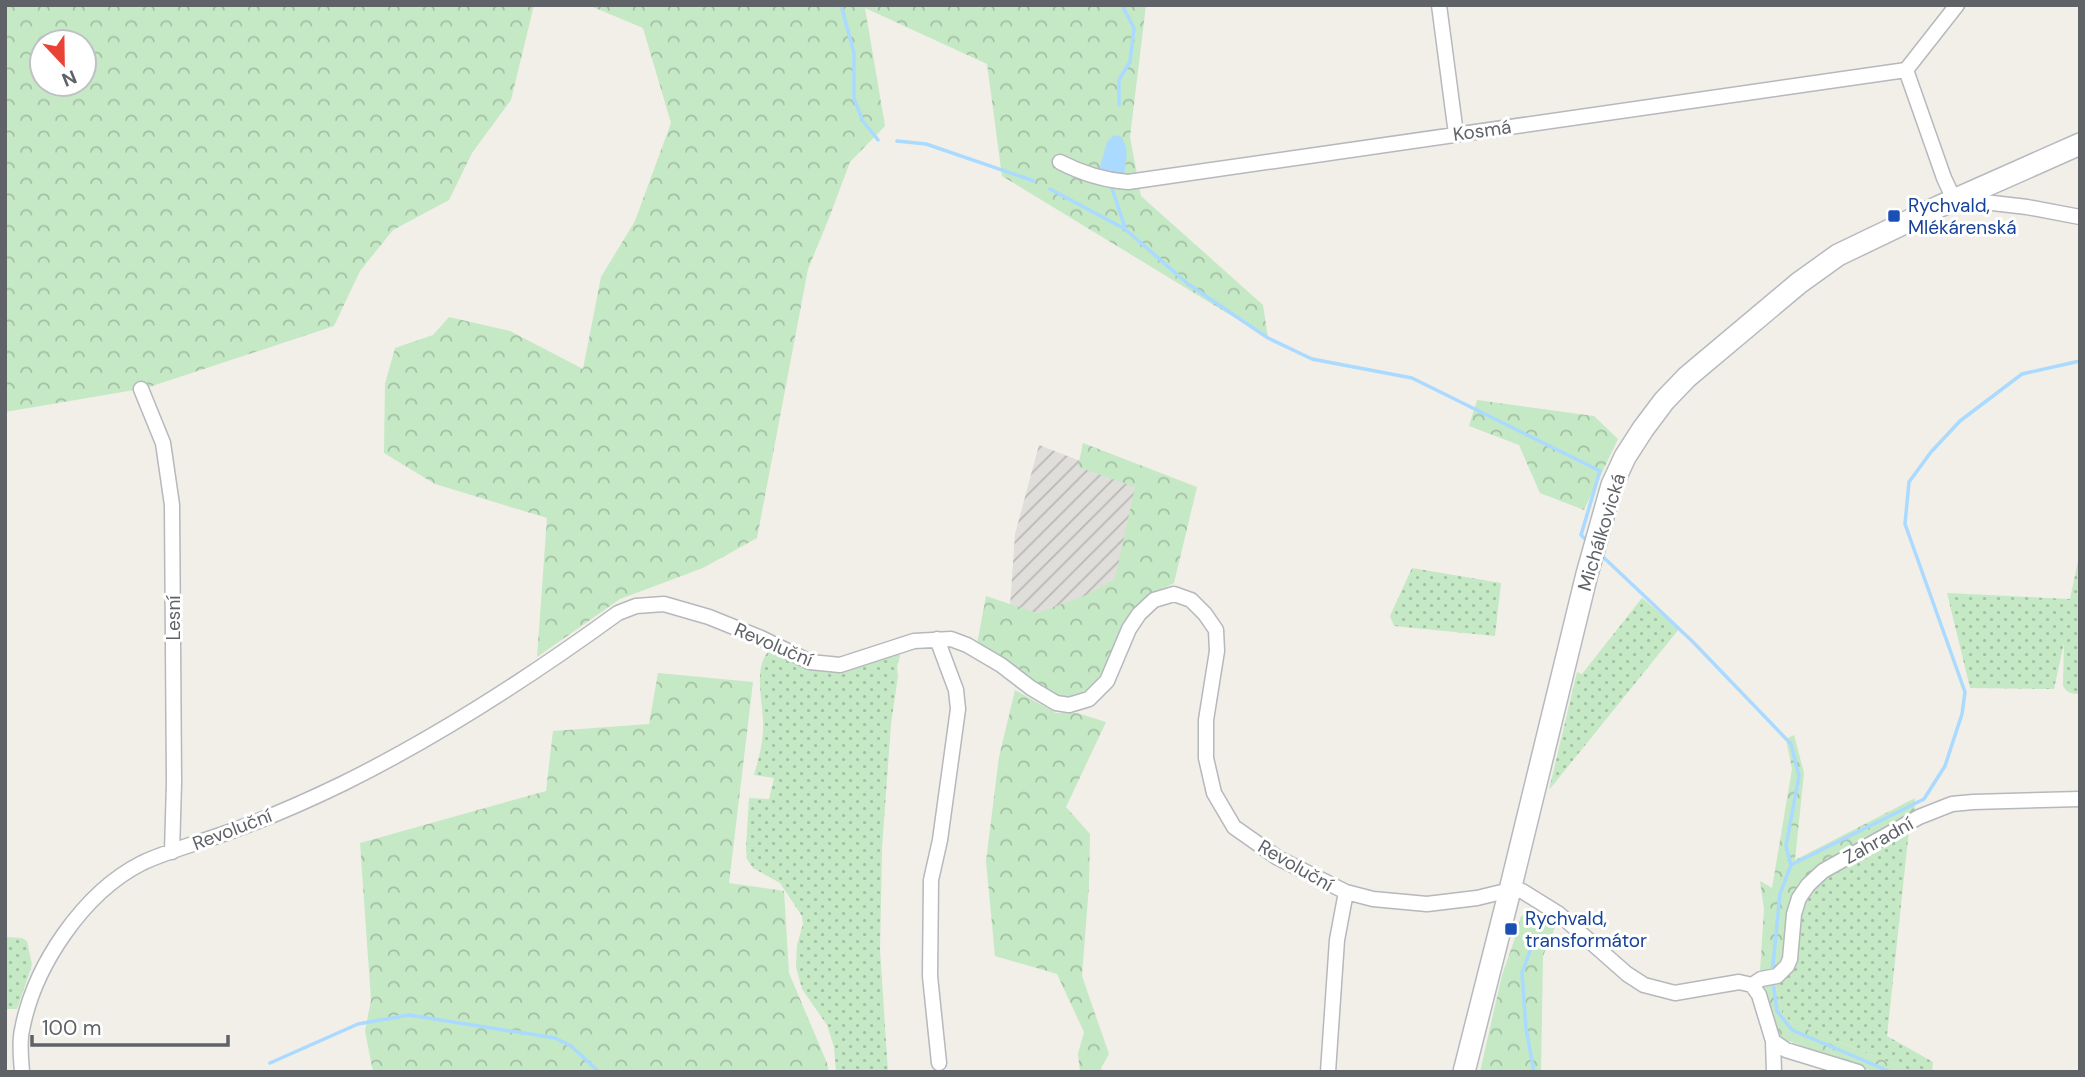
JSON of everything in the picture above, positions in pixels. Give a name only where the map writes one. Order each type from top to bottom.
[{"type":"street","points":[[1438,5],[1457,134]]},
{"type":"street","points":[[1957,5],[1906,70],[1950,191],[1958,199],[2027,207],[2080,217]]},
{"type":"street","name":"Kosmá","points":[[1060,162],[1104,180],[1128,182],[1906,70]]},
{"type":"street","name":"Michálkovická","points":[[1464,1072],[1608,498],[1625,457],[1643,429],[1664,401],[1688,377],[1799,283],[1838,255],[1908,220],[2080,144]]},
{"type":"street","name":"Lesní","points":[[141,389],[163,443],[172,505],[172,852]]},
{"type":"street","name":"Revoluční","points":[[22,1072],[21,1032],[31,993],[53,951],[70,926],[119,878],[142,864],[240,828],[342,784],[422,742],[497,698],[618,613],[636,606],[664,604],[709,617],[810,662],[840,665],[914,641],[951,639],[1001,665],[1056,704],[1069,705],[1089,699],[1107,681],[1129,629],[1139,614],[1154,600],[1174,594],[1191,600],[1206,614],[1216,630],[1217,651],[1206,720],[1206,758],[1214,793],[1234,827],[1278,858],[1346,892],[1373,899],[1427,904],[1477,898],[1510,890]]},
{"type":"street","points":[[937,639],[956,690],[958,709],[940,840],[931,880],[930,976],[939,1063]]},
{"type":"street","name":"Zahradní","points":[[1510,890],[1522,891],[1559,914],[1627,974],[1644,985],[1675,993],[1739,982],[1757,982],[1777,976],[1787,966],[1794,914],[1799,898],[1808,885],[1822,872],[1919,817],[1952,804],[2080,799]]},
{"type":"street","points":[[1328,1072],[1337,940],[1346,892]]},
{"type":"street","points":[[1757,982],[1773,1041],[1774,1072]]},
{"type":"street","points":[[1773,1041],[1786,1050],[1858,1072]]},
{"type":"shaded area","points":[[1039,445],[1148,487],[1156,580],[1009,621],[1015,534]]},
{"type":"green space","points":[[5,5],[534,5],[511,100],[472,153],[449,200],[393,230],[360,271],[334,326],[146,388],[5,412]]},
{"type":"green space","points":[[588,5],[1146,5],[1130,137],[1141,196],[1263,305],[1268,338],[1002,176],[987,64],[865,8],[885,126],[850,162],[808,269],[757,538],[703,568],[620,599],[537,657],[547,518],[435,484],[384,453],[385,384],[395,348],[433,335],[449,317],[510,331],[583,369],[601,277],[635,221],[671,123],[643,28]]},
{"type":"green space","points":[[1477,400],[1594,416],[1618,439],[1584,510],[1540,493],[1519,445],[1469,426]]},
{"type":"green space","points":[[1083,443],[1197,487],[1174,583],[1143,599],[1124,623],[1102,675],[1088,692],[1073,698],[1057,695],[1033,682],[1008,661],[977,644],[986,596],[1037,613],[1084,596],[1115,579],[1135,487],[1078,467]]},
{"type":"green space","points":[[2080,551],[2080,694],[2070,693],[2063,686],[2064,643],[2054,689],[1970,688],[1947,593],[2070,599]]},
{"type":"green space","points":[[1412,568],[1501,583],[1495,636],[1394,626],[1390,616]]},
{"type":"green space","points":[[1642,598],[1679,629],[1549,790],[1577,672],[1582,674]]},
{"type":"green space","points":[[768,652],[804,666],[832,670],[859,666],[896,654],[900,656],[891,724],[882,848],[880,950],[888,1072],[836,1072],[834,1047],[827,1025],[802,989],[796,967],[802,916],[780,883],[753,868],[747,859],[749,798],[769,799],[774,778],[754,775],[763,732],[761,669]]},
{"type":"green space","points":[[658,673],[753,682],[729,883],[784,891],[789,973],[829,1072],[373,1072],[365,1031],[371,1000],[360,843],[546,791],[553,731],[649,724]]},
{"type":"green space","points":[[1015,690],[1056,713],[1077,713],[1106,722],[1066,807],[1090,834],[1082,976],[1109,1054],[1101,1068],[1103,1072],[1080,1072],[1078,1054],[1084,1032],[1057,974],[995,956],[986,861],[999,757]]},
{"type":"green space","points":[[1794,735],[1804,773],[1795,860],[1915,798],[1914,816],[1807,881],[1785,961],[1768,975],[1760,971],[1764,909],[1760,881],[1772,888],[1792,769],[1786,739]]},
{"type":"green space","points":[[1909,830],[1887,1036],[1933,1062],[1932,1072],[1913,1072],[1792,1023],[1782,1013],[1774,979],[1798,915],[1811,889],[1826,875]]},
{"type":"green space","points":[[1536,912],[1556,925],[1543,956],[1541,1072],[1480,1072],[1502,975],[1521,916]]},
{"type":"green space","points":[[5,937],[27,941],[32,965],[17,1009],[5,1009]]},
{"type":"green space","points":[[1774,979],[1782,1013],[1792,1023],[1913,1072],[1874,1072],[1786,1040],[1777,1034],[1760,991]]},
{"type":"water","points":[[1114,135],[1124,141],[1126,160],[1124,175],[1111,177],[1099,171],[1107,142]]},
{"type":"waterway","points":[[841,5],[854,53],[854,99],[863,121],[878,140]]},
{"type":"waterway","points":[[1119,105],[1119,80],[1130,62],[1134,28],[1122,5]]},
{"type":"waterway","points":[[897,141],[926,144],[1034,181]]},
{"type":"waterway","points":[[1111,185],[1125,228]]},
{"type":"waterway","points":[[1050,189],[1125,229],[1188,284],[1268,338],[1312,359],[1412,378],[1600,471],[1581,535],[1587,541]]},
{"type":"waterway","points":[[1772,974],[1780,894],[1791,865],[1924,799],[1945,766],[1962,714],[1965,692],[1905,524],[1909,482],[1931,452],[1960,421],[2022,374],[2080,361]]},
{"type":"waterway","points":[[1600,554],[1693,642],[1791,744],[1799,776],[1786,846],[1791,865]]},
{"type":"waterway","points":[[1534,940],[1522,973],[1526,1028],[1534,1072]]},
{"type":"waterway","points":[[1773,982],[1777,1011],[1792,1030],[1891,1072]]},
{"type":"waterway","points":[[270,1063],[358,1024],[409,1015],[555,1038],[571,1046],[599,1072]]},
{"type":"place","name":"Rychvald, Mlékárenská","points":[[1894,216]]},
{"type":"place","name":"Rychvald, transformátor","points":[[1511,929]]}]
